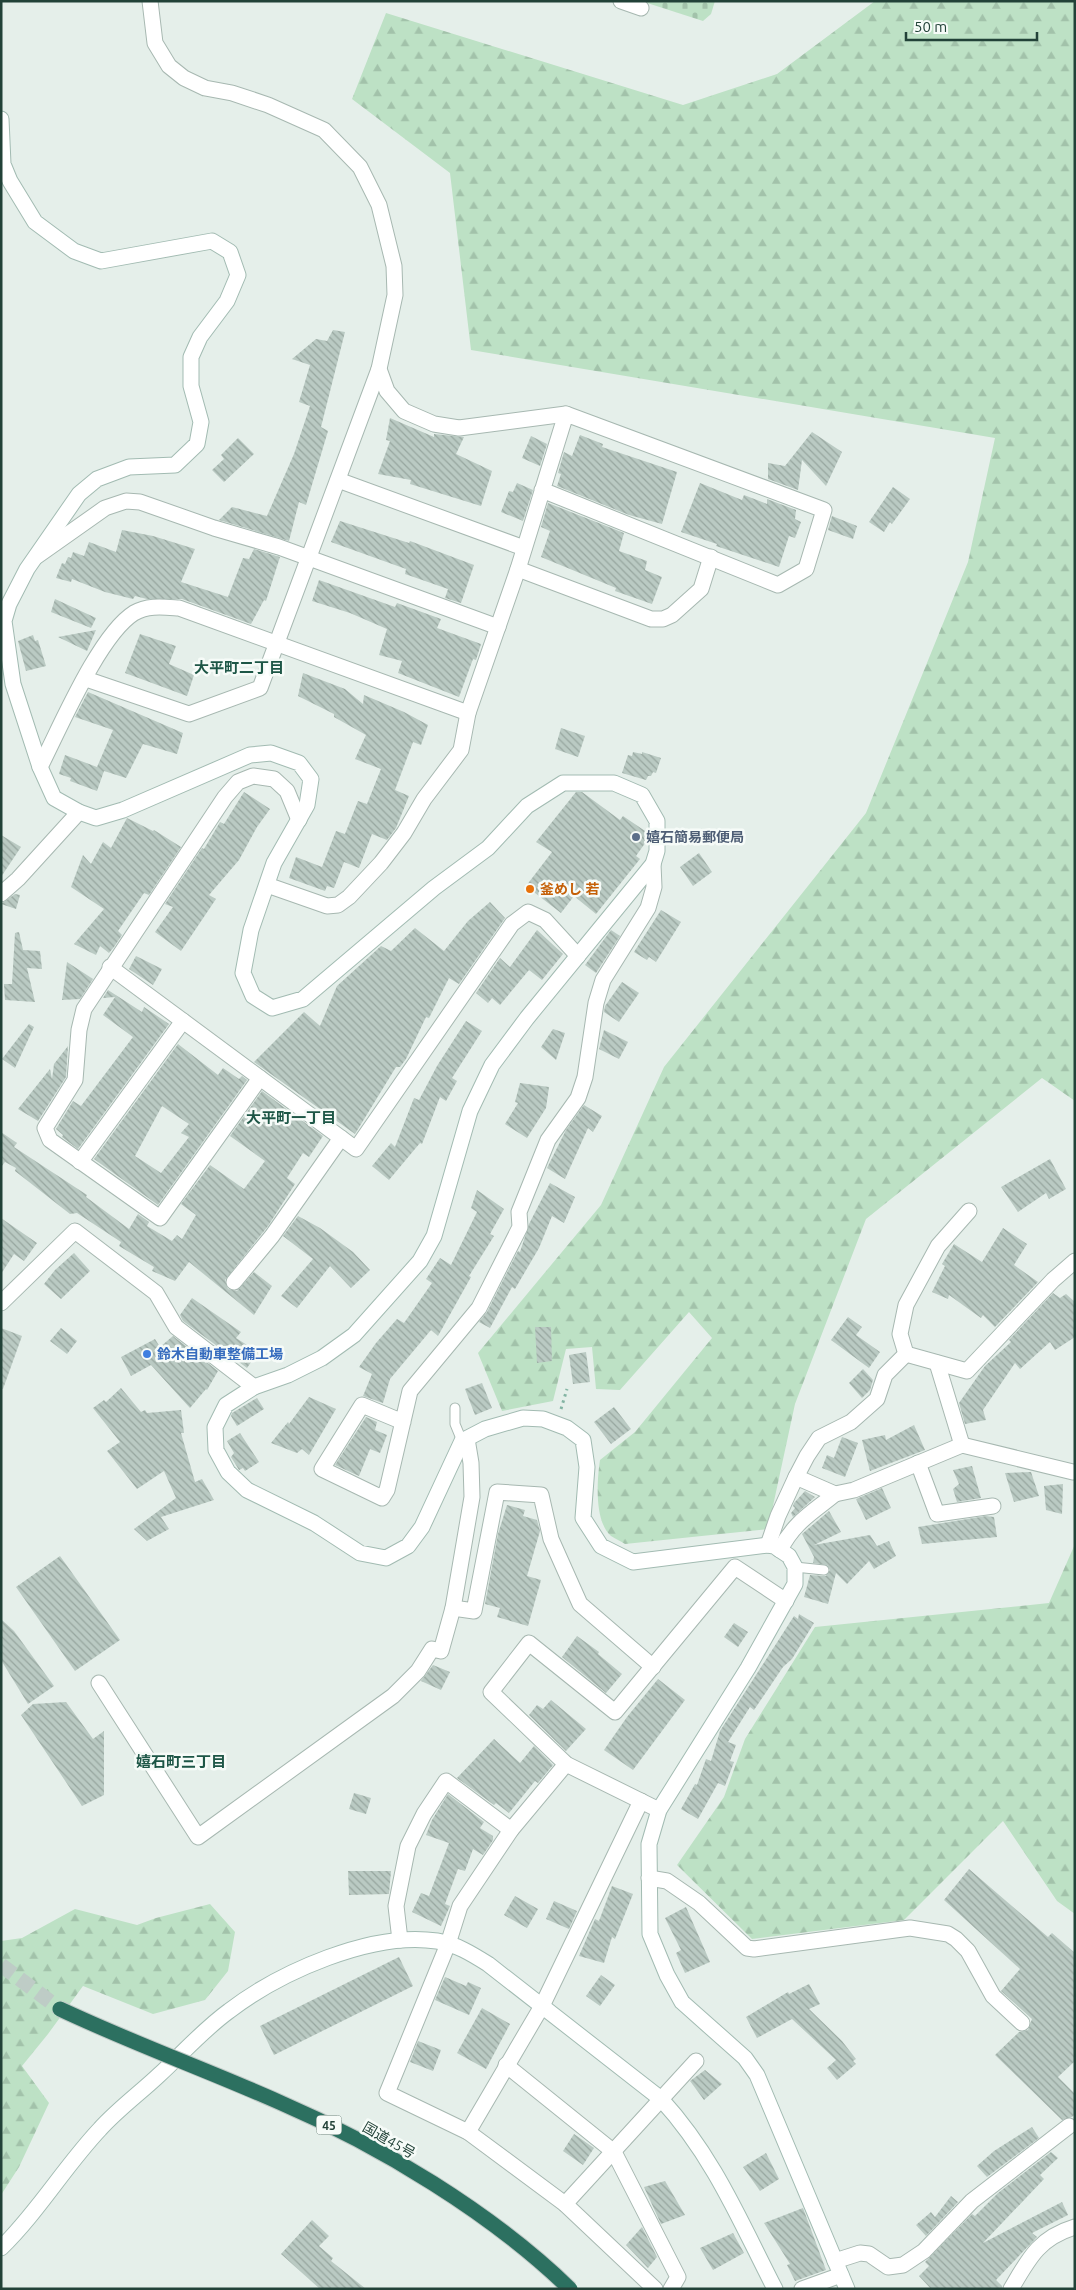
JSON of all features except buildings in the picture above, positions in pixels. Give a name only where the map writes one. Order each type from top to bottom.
[{"type":"highway","name":"国道45号","points":[[60,2009],[112,2033],[168,2054],[281,2103],[377,2150],[508,2235],[570,2289]]},
{"type":"street","points":[[86,679],[189,714],[260,688],[379,369],[395,295],[394,266],[379,205],[360,167],[324,130],[268,105],[204,88],[184,78],[169,66],[155,44],[150,1]]},
{"type":"street","points":[[621,1],[641,8]]},
{"type":"street","points":[[1,119],[3,164],[10,181],[35,222],[74,251],[101,261],[212,240],[230,252],[238,275],[227,301],[200,337],[191,357],[191,386],[201,422],[197,444],[175,465],[129,467],[97,478],[79,494],[36,556],[9,604],[4,621],[13,684],[40,766],[54,798],[79,812],[96,818],[123,810],[250,755],[271,753],[299,763],[311,778],[307,805],[274,864],[251,930],[244,974],[253,996],[272,1008],[303,999],[434,888],[488,848],[527,806],[563,783],[614,784],[642,795],[657,821],[657,851],[653,864],[654,887],[648,908],[603,980],[598,995],[585,1077],[578,1098],[548,1140],[519,1212],[520,1227],[483,1300],[435,1363],[410,1391],[403,1422],[387,1490],[382,1498],[322,1469],[362,1405],[403,1422]]},
{"type":"street","points":[[379,369],[387,391],[404,411],[434,424],[459,428],[566,414],[824,510],[806,568],[778,585],[542,490]]},
{"type":"street","points":[[267,885],[327,906],[338,905],[350,897],[381,863],[404,833],[424,799],[460,750],[468,713],[518,569],[566,414]]},
{"type":"street","points":[[338,480],[524,548]]},
{"type":"street","points":[[36,556],[89,517],[106,508],[126,501],[140,502],[309,558],[498,627]]},
{"type":"street","points":[[518,569],[652,619],[663,619],[672,615],[701,589],[711,557]]},
{"type":"street","points":[[40,766],[114,630],[134,613],[150,607],[178,608],[468,713]]},
{"type":"street","points":[[260,1078],[160,1218],[50,1140],[45,1128],[75,1080],[79,1030],[84,1009],[110,967],[225,797],[238,782],[253,776],[274,780],[287,791],[299,820]]},
{"type":"street","points":[[1,894],[18,879],[79,812]]},
{"type":"street","points":[[653,864],[526,1018],[492,1065],[470,1111],[434,1236],[420,1261],[354,1334],[322,1358],[288,1375],[254,1387],[226,1405],[215,1427],[216,1450],[228,1472],[247,1490],[314,1523],[360,1553],[386,1558],[408,1546],[422,1527],[465,1440],[484,1429],[523,1418],[543,1419],[568,1428],[583,1440],[587,1467],[583,1518],[601,1546],[633,1562],[774,1547],[789,1556],[795,1567],[795,1584],[748,1668],[660,1810],[649,1844],[650,1934],[667,1975],[682,2002],[745,2058],[757,2075],[841,2275]]},
{"type":"street","points":[[110,967],[356,1149],[512,924],[528,912],[546,920],[578,956]]},
{"type":"street","points":[[80,1162],[183,1021]]},
{"type":"street","points":[[234,1282],[272,1236],[341,1138]]},
{"type":"street","points":[[906,1354],[900,1334],[906,1306],[938,1246],[969,1211]]},
{"type":"street","points":[[1,1303],[75,1231],[156,1293],[176,1328],[254,1387]]},
{"type":"street","points":[[906,1354],[967,1371],[1053,1280],[1075,1260]]},
{"type":"street","points":[[774,1547],[778,1516],[806,1456],[819,1438],[851,1422],[877,1399],[885,1375],[906,1354]]},
{"type":"street","points":[[937,1363],[962,1445]]},
{"type":"street","points":[[99,1682],[198,1837],[393,1696],[418,1671],[432,1649],[441,1651],[453,1608],[472,1497],[471,1463],[465,1440]]},
{"type":"street","points":[[774,1547],[800,1520],[835,1494],[854,1490],[962,1445],[1073,1472]]},
{"type":"street","points":[[918,1463],[937,1514],[993,1506]]},
{"type":"street","points":[[796,1477],[835,1494]]},
{"type":"street","points":[[453,1608],[474,1611],[497,1492],[541,1495],[551,1539],[580,1604],[653,1666]]},
{"type":"street","points":[[660,1810],[566,1764],[491,1692],[529,1643],[615,1712],[736,1568],[786,1600]]},
{"type":"street","points":[[566,1764],[511,1830],[460,1906],[448,1944],[387,2093],[468,2132],[565,2204],[655,2289]]},
{"type":"street","points":[[400,1940],[396,1906],[408,1846],[424,1814],[446,1781],[511,1830]]},
{"type":"street","points":[[468,2132],[542,2006],[641,1801]]},
{"type":"street","points":[[649,1878],[667,1882],[699,1903],[747,1948],[754,1949],[910,1928],[948,1934],[968,1951],[993,1996],[1022,2023]]},
{"type":"street","points":[[1,2248],[18,2232],[100,2129],[228,2011],[278,1978],[368,1946],[400,1940],[423,1940],[462,1948],[488,1964],[661,2099],[682,2122],[721,2180],[775,2289]]},
{"type":"street","points":[[565,2204],[696,2061]]},
{"type":"street","points":[[506,2065],[614,2152],[678,2277],[671,2289]]},
{"type":"street","points":[[802,2289],[841,2275],[860,2253],[869,2254],[888,2266],[903,2265],[924,2251],[972,2201],[1070,2126]]},
{"type":"street","points":[[1011,2289],[1028,2260],[1047,2238],[1075,2227]]},
{"type":"lane","points":[[455,1408],[455,1424],[465,1440]]},
{"type":"lane","points":[[795,1567],[824,1570]]},
{"type":"green space","points":[[641,1],[715,1],[711,14],[703,21]]},
{"type":"green space","points":[[875,1],[1075,1],[1075,1101],[1042,1078],[866,1219],[795,1404],[768,1529],[625,1544],[611,1536],[602,1521],[599,1511],[598,1478],[600,1460],[635,1432],[712,1338],[689,1312],[620,1390],[596,1389],[592,1347],[566,1349],[553,1401],[502,1411],[478,1353],[601,1205],[664,1067],[866,813],[968,562],[995,438],[471,350],[450,173],[352,99],[386,13],[683,105],[777,74]]},
{"type":"green space","points":[[1075,1544],[1075,1914],[1057,1901],[1003,1821],[904,1920],[752,1939],[677,1865],[724,1797],[745,1739],[815,1627],[1049,1603]]},
{"type":"green space","points":[[210,1904],[235,1932],[228,1971],[205,2000],[153,2014],[83,1986],[22,2066],[49,2103],[19,2167],[1,2195],[1,1941],[22,1938],[75,1909],[137,1925]]},
{"type":"tunnel","points":[[1,1965],[60,2009]]},
{"type":"place","name":"嬉石簡易郵便局","points":[[636,837]]},
{"type":"place","name":"釜めし 若","points":[[530,889]]},
{"type":"place","name":"鈴木自動車整備工場","points":[[147,1354]]},
{"type":"district","name":"大平町二丁目","points":[[239,667]]},
{"type":"district","name":"大平町一丁目","points":[[291,1117]]},
{"type":"district","name":"嬉石町三丁目","points":[[181,1761]]}]
